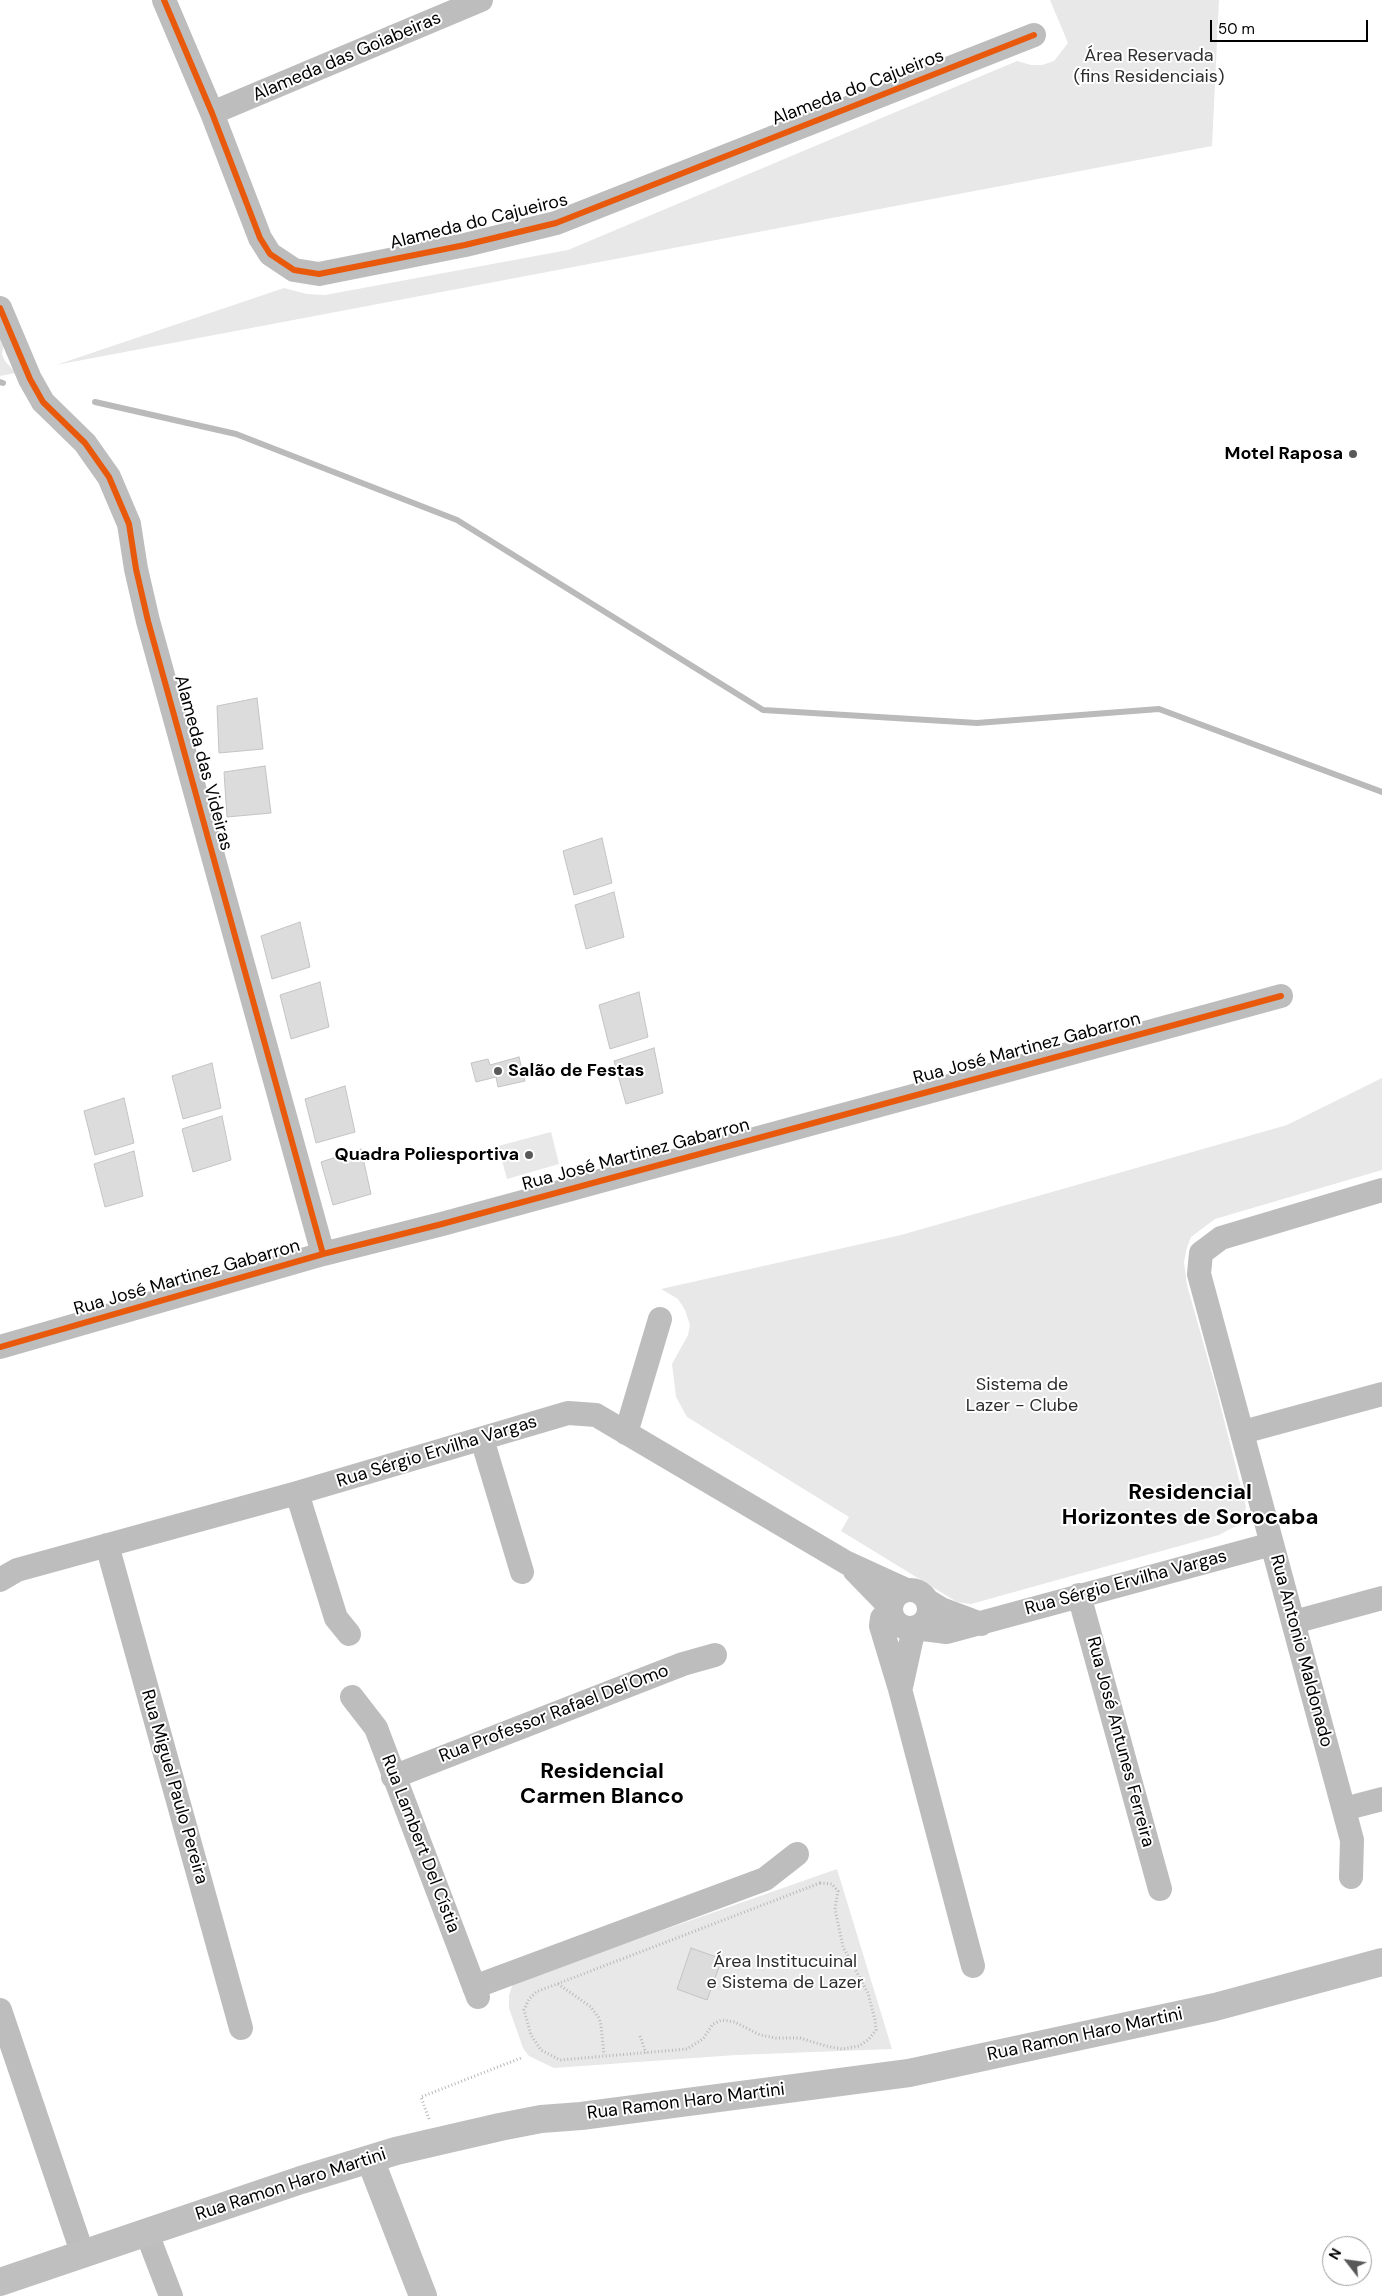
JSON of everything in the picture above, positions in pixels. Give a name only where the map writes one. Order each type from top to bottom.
[{"type":"main road","name":"Rua Ramon Haro Martini","points":[[0,2282],[82,2252],[370,2159],[500,2127],[541,2120],[909,2073],[1215,2007],[1382,1962]]},
{"type":"main road","points":[[370,2159],[423,2296]]},
{"type":"street","name":"Alameda do Cajueiros","points":[[164,0],[212,113],[260,238],[270,254],[294,270],[319,274],[465,245],[556,222],[1034,35]]},
{"type":"street","name":"Alameda das Goiabeiras","points":[[212,113],[481,0]]},
{"type":"street","name":"Alameda das Videiras","points":[[0,308],[30,379],[43,402],[85,444],[104,470],[129,524],[136,569],[148,621],[323,1254]]},
{"type":"street","name":"Rua José Martinez Gabarron","points":[[0,1347],[323,1254],[442,1224],[1281,996]]},
{"type":"street","name":"Rua Antonio Maldonado","points":[[1351,1877],[1352,1840],[1272,1544],[1244,1432],[1199,1274],[1201,1253],[1221,1238],[1382,1190]]},
{"type":"street","points":[[626,1432],[660,1318]]},
{"type":"street","points":[[1244,1432],[1382,1394]]},
{"type":"street","name":"Rua Sérgio Ervilha Vargas","points":[[0,1580],[17,1570],[298,1493],[568,1413],[596,1416],[847,1563],[906,1590],[915,1590],[941,1609],[980,1624]]},
{"type":"street","points":[[482,1439],[522,1572]]},
{"type":"street","points":[[298,1493],[336,1618],[349,1634]]},
{"type":"street","name":"Rua Sérgio Ervilha Vargas","points":[[847,1563],[890,1608],[891,1615],[898,1624],[905,1628],[947,1632],[1272,1544]]},
{"type":"street","name":"Rua Miguel Paulo Pereira","points":[[107,1545],[241,2028]]},
{"type":"street","points":[[906,1590],[898,1593],[893,1600],[890,1608],[882,1618],[882,1626],[973,1966]]},
{"type":"street","name":"Rua José Antunes Ferreira","points":[[1079,1595],[1160,1890]]},
{"type":"street","points":[[1294,1622],[1382,1598]]},
{"type":"street","points":[[900,1689],[914,1628],[922,1625],[927,1618],[930,1610],[928,1601]]},
{"type":"street","name":"Rua Professor Rafael Del'Omo","points":[[393,1776],[683,1664],[715,1655]]},
{"type":"street","name":"Rua Lambert Del Cístia","points":[[352,1696],[376,1728],[476,1992],[765,1879],[797,1854]]},
{"type":"street","points":[[1344,1809],[1382,1799]]},
{"type":"street","points":[[0,2010],[82,2252]]},
{"type":"street","points":[[146,2231],[172,2296]]},
{"type":"path","points":[[820,1884],[832,1884],[838,1891],[835,1909],[843,1947],[868,1993],[875,2020],[876,2030],[869,2040],[859,2046],[834,2048],[800,2038],[776,2038],[760,2034],[735,2022],[722,2020],[714,2024],[703,2039],[687,2049],[646,2053],[560,2060],[541,2050],[531,2035],[524,2010],[529,1999],[536,1992],[820,1884]]},
{"type":"path","points":[[557,1984],[591,2007],[599,2018],[604,2056]]},
{"type":"path","points":[[640,2036],[646,2053]]},
{"type":"path","points":[[438,2142],[421,2097],[521,2058]]},
{"type":"green space","name":"Área Reservada (fins Residenciais)","points":[[1050,0],[1219,0],[1212,146],[56,365],[284,288],[307,294],[325,295],[568,250],[1017,61],[1031,65],[1042,65],[1054,61],[1068,43]]},
{"type":"green space","points":[[0,332],[4,343],[2,354],[5,361],[16,373],[0,376]]},
{"type":"green space","name":"Sistema de Lazer - Clube","points":[[1382,1078],[1382,1170],[1215,1219],[1191,1237],[1187,1247],[1184,1262],[1187,1285],[1216,1388],[1246,1507],[1243,1518],[1236,1526],[1219,1535],[971,1604],[957,1602],[841,1531],[849,1517],[687,1417],[676,1397],[672,1364],[688,1335],[690,1325],[685,1310],[678,1299],[661,1289],[901,1235],[1287,1125]]},
{"type":"green space","name":"Quadra Poliesportiva","points":[[551,1132],[559,1164],[507,1179],[498,1146]]},
{"type":"green space","name":"Área Institucuinal e Sistema de Lazer","points":[[837,1869],[892,2049],[736,2055],[554,2068],[529,2056],[523,2048],[509,2008],[509,1995],[512,1986],[518,1981]]},
{"type":"building","points":[[257,698],[263,749],[219,753],[217,706]]},
{"type":"building","points":[[265,766],[271,813],[227,817],[224,772]]},
{"type":"building","points":[[602,838],[612,883],[574,895],[563,851]]},
{"type":"building","points":[[614,892],[624,937],[586,949],[575,905]]},
{"type":"building","points":[[300,922],[310,967],[272,979],[261,936]]},
{"type":"building","points":[[320,982],[329,1027],[291,1039],[280,995]]},
{"type":"building","points":[[639,992],[648,1037],[610,1049],[599,1005]]},
{"type":"building","points":[[654,1048],[663,1093],[626,1104],[614,1061]]},
{"type":"building","name":"Salão de Festas","points":[[519,1057],[525,1081],[498,1087],[496,1077],[476,1082],[471,1063],[488,1059],[490,1065]]},
{"type":"building","points":[[212,1063],[221,1108],[183,1119],[172,1076]]},
{"type":"building","points":[[345,1086],[355,1132],[316,1143],[305,1099]]},
{"type":"building","points":[[124,1098],[134,1143],[95,1155],[84,1111]]},
{"type":"building","points":[[222,1116],[231,1160],[193,1172],[182,1129]]},
{"type":"building","points":[[361,1149],[371,1194],[333,1205],[321,1162]]},
{"type":"building","points":[[134,1151],[143,1196],[105,1207],[94,1164]]},
{"type":"building","points":[[691,1948],[722,1959],[707,2000],[677,1989]]},
{"type":"waterway","points":[[95,402],[236,434],[457,520],[763,710],[977,723],[1159,709],[1382,792]]},
{"type":"cycle path","points":[[164,0],[212,113],[260,238],[270,254],[294,270],[319,274],[465,245],[556,223],[1034,35]]},
{"type":"cycle path","points":[[0,308],[30,379],[43,402],[85,443],[109,477],[129,524],[136,569],[148,621],[323,1254]]},
{"type":"cycle path","points":[[0,1347],[323,1254],[442,1224],[1281,996]]},
{"type":"place","name":"Motel Raposa","points":[[1353,454]]},
{"type":"place","name":"Salão de Festas","points":[[498,1071]]},
{"type":"place","name":"Quadra Poliesportiva","points":[[529,1155]]},
{"type":"district","name":"Residencial Horizontes de Sorocaba","points":[[1190,1506]]},
{"type":"district","name":"Residencial Carmen Blanco","points":[[602,1784]]}]
